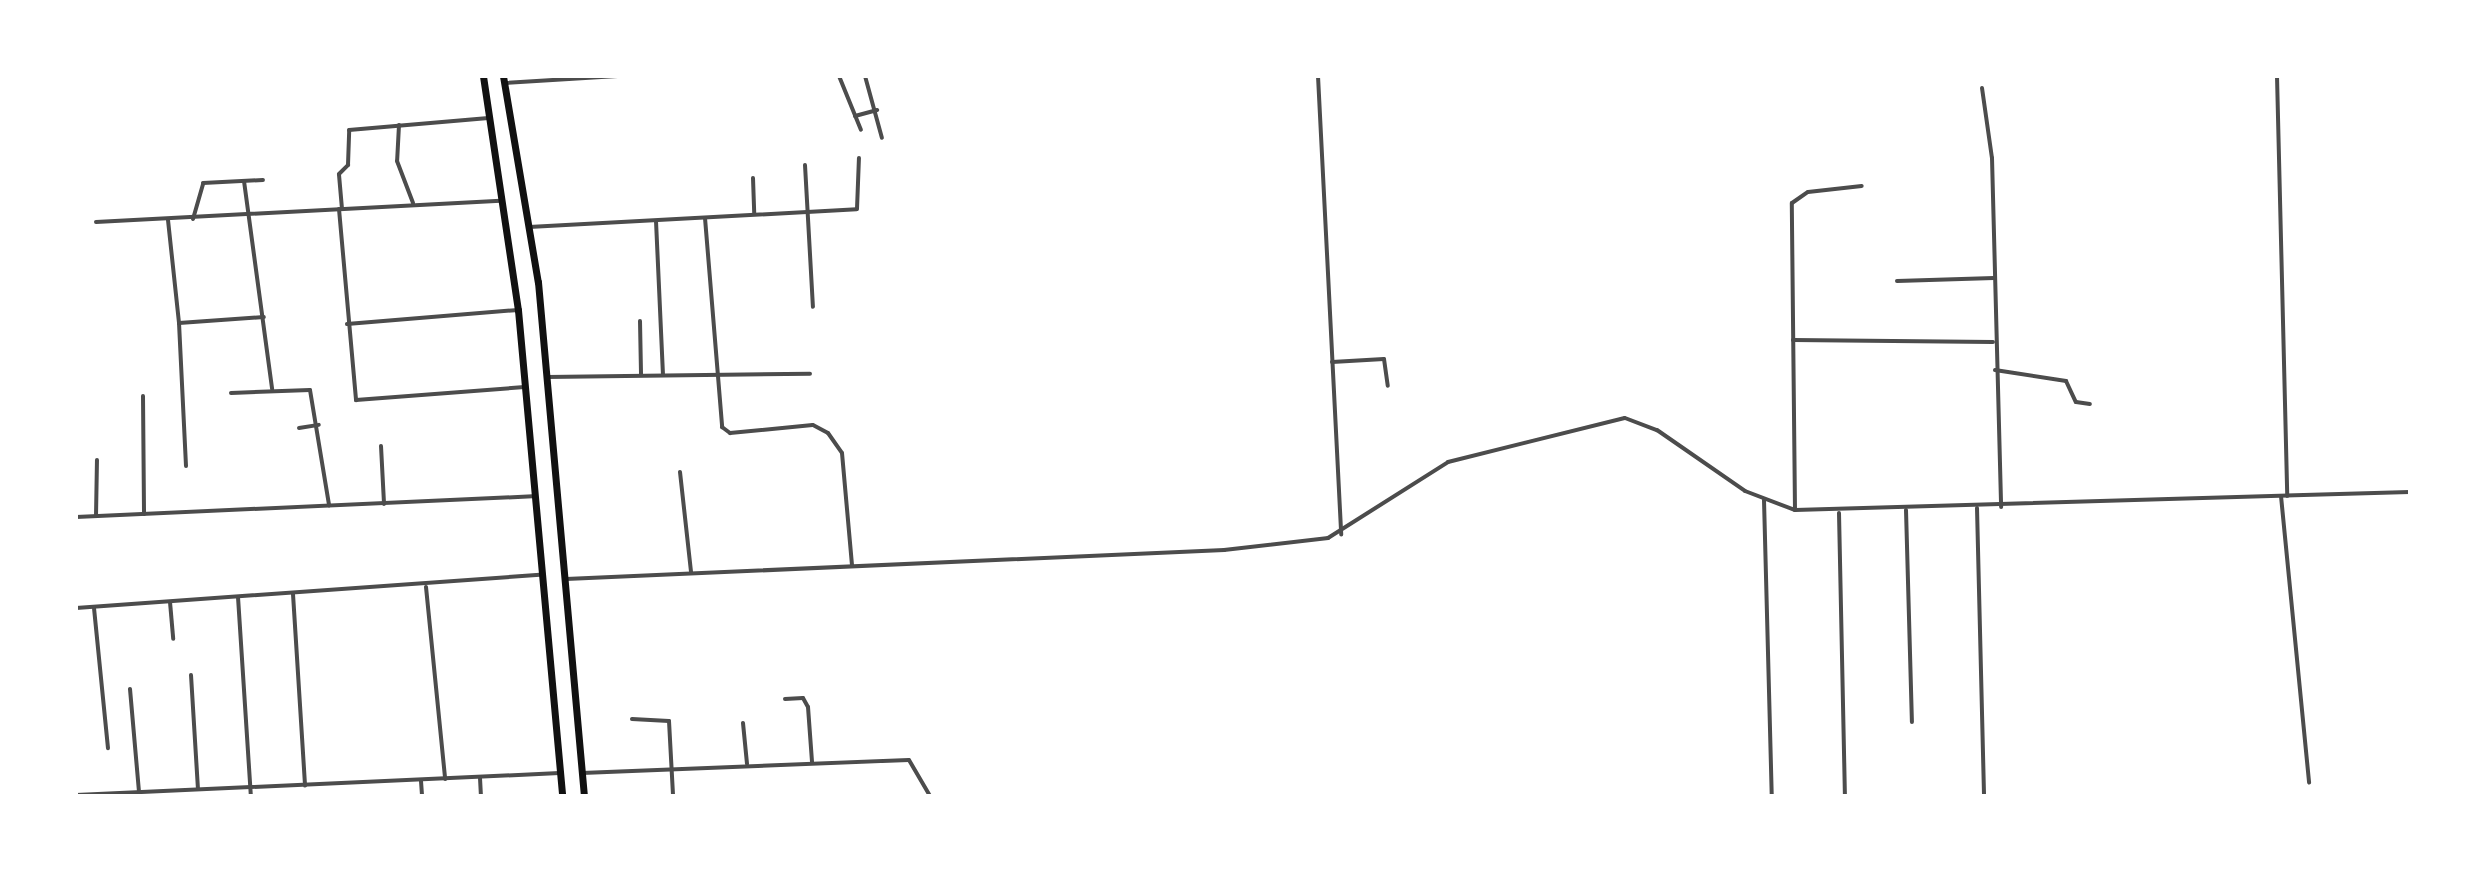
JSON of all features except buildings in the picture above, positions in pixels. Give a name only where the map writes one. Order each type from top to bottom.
[{"type":"highway","points":[[483,76],[518,310],[562,796]]},
{"type":"highway","points":[[504,80],[529,227],[547,377],[584,796]]},
{"type":"street","points":[[504,80],[618,76]]},
{"type":"street","points":[[839,76],[861,130]]},
{"type":"street","points":[[865,76],[877,110],[882,138]]},
{"type":"street","points":[[1318,76],[1341,534]]},
{"type":"street","points":[[2277,76],[2284,496],[2309,783]]},
{"type":"street","points":[[1982,88],[1994,278],[1993,342],[2001,507]]},
{"type":"street","points":[[855,116],[877,110]]},
{"type":"street","points":[[490,118],[399,124],[345,133],[341,209],[347,324],[357,401],[524,387]]},
{"type":"street","points":[[399,124],[397,161],[413,203]]},
{"type":"street","points":[[529,227],[857,209],[859,158]]},
{"type":"street","points":[[805,165],[813,307]]},
{"type":"street","points":[[753,178],[754,214]]},
{"type":"street","points":[[193,219],[203,183],[263,180]]},
{"type":"street","points":[[244,181],[272,389]]},
{"type":"street","points":[[1795,510],[1792,203],[1802,193],[1862,186]]},
{"type":"street","points":[[96,222],[503,200]]},
{"type":"street","points":[[705,218],[724,430],[818,426],[838,445],[852,566]]},
{"type":"street","points":[[168,220],[179,323],[186,466]]},
{"type":"street","points":[[656,220],[663,374]]},
{"type":"street","points":[[1897,281],[1994,278]]},
{"type":"street","points":[[347,324],[518,310]]},
{"type":"street","points":[[179,323],[264,317]]},
{"type":"street","points":[[640,321],[641,374]]},
{"type":"street","points":[[1793,340],[1993,342]]},
{"type":"street","points":[[1332,362],[1384,359],[1388,386]]},
{"type":"street","points":[[1995,370],[2066,381],[2076,402],[2090,404]]},
{"type":"street","points":[[547,377],[810,374]]},
{"type":"street","points":[[231,393],[308,388],[319,425],[329,506]]},
{"type":"street","points":[[143,396],[144,514]]},
{"type":"street","points":[[564,579],[1224,550],[1341,534],[1448,462],[1625,418],[1657,430],[1764,500],[1795,510],[1839,513],[2410,492]]},
{"type":"street","points":[[299,428],[319,425]]},
{"type":"street","points":[[381,446],[384,504]]},
{"type":"street","points":[[96,516],[97,460]]},
{"type":"street","points":[[680,472],[691,573]]},
{"type":"street","points":[[76,517],[533,496]]},
{"type":"street","points":[[1764,500],[1772,796]]},
{"type":"street","points":[[1977,508],[1984,796]]},
{"type":"street","points":[[1906,510],[1912,722]]},
{"type":"street","points":[[1839,513],[1845,796]]},
{"type":"street","points":[[76,608],[426,587],[543,575]]},
{"type":"street","points":[[426,587],[445,780]]},
{"type":"street","points":[[293,594],[305,786]]},
{"type":"street","points":[[238,597],[251,796]]},
{"type":"street","points":[[170,602],[173,639]]},
{"type":"street","points":[[94,608],[108,748]]},
{"type":"street","points":[[191,675],[198,789]]},
{"type":"street","points":[[130,689],[139,791]]},
{"type":"street","points":[[785,699],[803,698],[808,707],[812,762]]},
{"type":"street","points":[[632,719],[669,721],[673,796]]},
{"type":"street","points":[[743,723],[747,764]]},
{"type":"street","points":[[582,773],[747,764],[913,761],[930,796]]},
{"type":"street","points":[[76,795],[560,773]]},
{"type":"street","points":[[480,778],[481,796]]},
{"type":"street","points":[[421,781],[422,796]]}]
